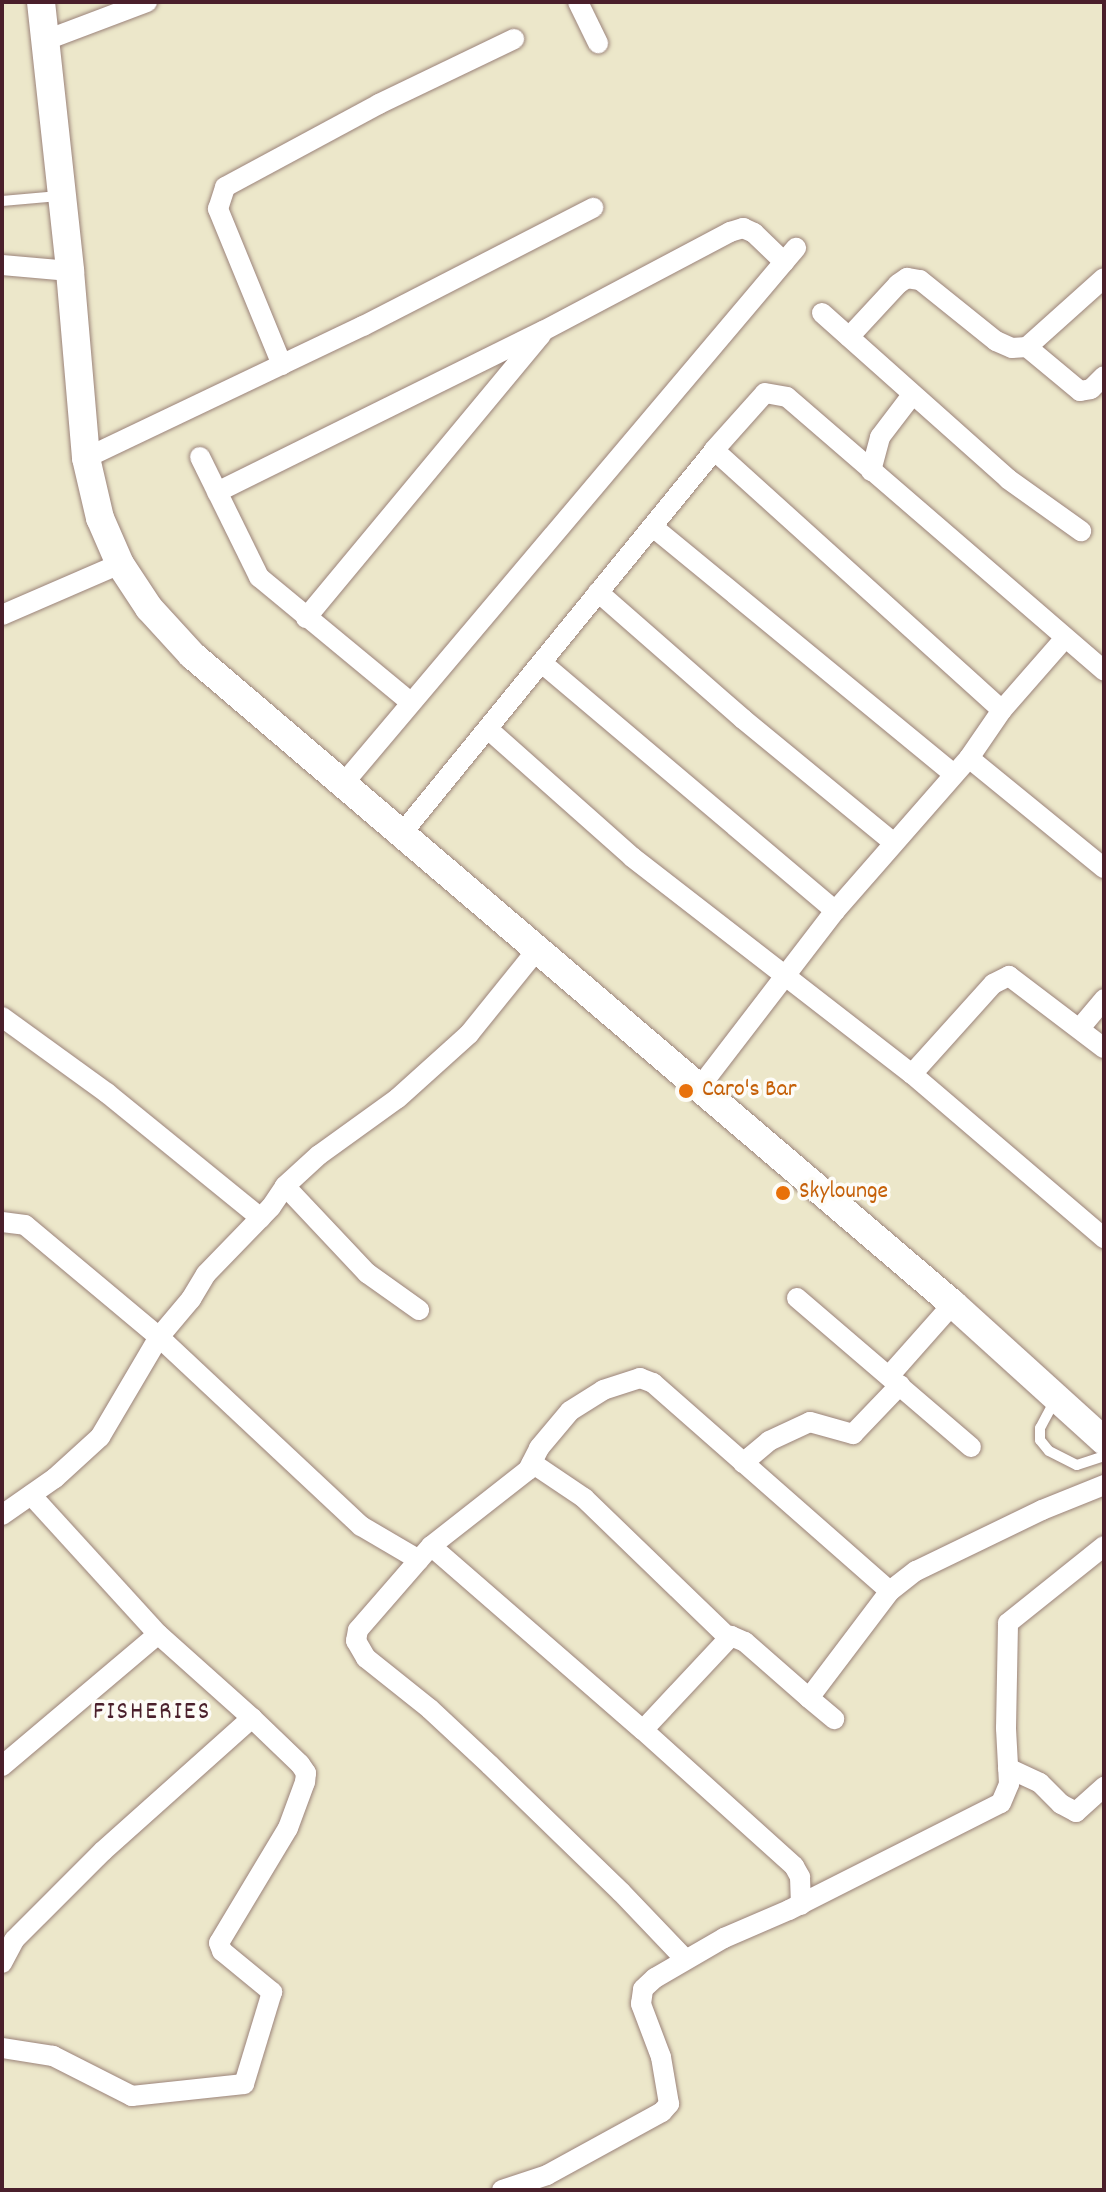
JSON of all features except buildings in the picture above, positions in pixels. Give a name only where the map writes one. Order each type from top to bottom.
[{"type":"main road","points":[[41,2],[70,271],[86,458],[100,518],[120,564],[149,608],[192,655],[953,1304],[1104,1441]]},
{"type":"street","points":[[46,40],[147,2]]},
{"type":"street","points":[[578,2],[598,43]]},
{"type":"street","points":[[282,365],[218,209],[225,187],[379,104],[514,39]]},
{"type":"street","points":[[86,458],[282,365],[593,208]]},
{"type":"street","points":[[217,492],[543,331],[730,232],[743,228],[790,255],[343,784]]},
{"type":"street","points":[[2,265],[70,271]]},
{"type":"street","points":[[849,337],[907,278],[920,280],[996,341],[1012,348],[1027,347],[1104,278]]},
{"type":"street","points":[[822,313],[1008,479],[1081,531]]},
{"type":"street","points":[[306,618],[543,331]]},
{"type":"street","points":[[1027,347],[1080,391],[1091,389],[1104,376]]},
{"type":"street","points":[[403,832],[714,450],[765,393],[774,392],[787,397],[1104,671]]},
{"type":"street","points":[[871,471],[880,437],[912,395]]},
{"type":"street","points":[[714,450],[1002,710]]},
{"type":"street","points":[[200,457],[253,569],[306,618],[410,702]]},
{"type":"street","points":[[653,527],[954,774]]},
{"type":"street","points":[[2,615],[120,564]]},
{"type":"street","points":[[598,592],[743,719],[893,842]]},
{"type":"street","points":[[699,1088],[835,911],[969,758],[1002,710],[1065,638]]},
{"type":"street","points":[[542,663],[835,911]]},
{"type":"street","points":[[488,729],[632,857],[912,1074],[1104,1238]]},
{"type":"street","points":[[969,758],[1104,868]]},
{"type":"street","points":[[2,1515],[76,1461],[100,1437],[159,1337],[191,1299],[206,1274],[261,1218],[285,1186],[319,1155],[398,1098],[469,1034],[536,951]]},
{"type":"street","points":[[912,1074],[993,984],[1004,977],[1015,979],[1104,1048]]},
{"type":"street","points":[[1080,1028],[1104,999]]},
{"type":"street","points":[[2,1017],[107,1093],[261,1218]]},
{"type":"street","points":[[285,1186],[367,1273],[419,1310]]},
{"type":"street","points":[[2,1222],[25,1225],[159,1337],[361,1526],[425,1553],[643,1730],[794,1866],[800,1877],[801,1905]]},
{"type":"street","points":[[797,1298],[971,1447]]},
{"type":"street","points":[[743,1463],[769,1441],[810,1422],[853,1434],[953,1304]]},
{"type":"street","points":[[684,1958],[490,1765],[359,1650],[356,1641],[358,1630],[425,1553],[521,1477],[570,1411],[603,1390],[640,1378],[653,1383],[890,1591]]},
{"type":"street","points":[[532,1463],[584,1498],[728,1637],[745,1642],[834,1719]]},
{"type":"street","points":[[809,1698],[890,1591],[916,1571],[980,1539],[1104,1485]]},
{"type":"street","points":[[2,2048],[53,2056],[132,2096],[237,2086],[247,2080],[272,1992],[222,1951],[219,1943],[288,1828],[306,1773],[252,1718],[158,1634],[31,1495]]},
{"type":"street","points":[[502,2190],[547,2175],[662,2112],[669,2104],[661,2057],[641,1996],[655,1978],[684,1958],[801,1905],[1001,1803],[1008,1794],[1008,1623],[1104,1546]]},
{"type":"street","points":[[2,1766],[158,1634]]},
{"type":"street","points":[[643,1730],[728,1637]]},
{"type":"street","points":[[2,1963],[14,1940],[103,1851],[252,1718]]},
{"type":"street","points":[[1008,1768],[1040,1783],[1061,1804],[1076,1812],[1104,1787]]},
{"type":"lane","points":[[2,201],[61,196]]},
{"type":"lane","points":[[1056,1398],[1040,1428],[1040,1440],[1049,1451],[1077,1465],[1104,1456]]},
{"type":"place","name":"Caro's Bar","points":[[686,1091]]},
{"type":"place","name":"Skylounge","points":[[783,1193]]},
{"type":"district","name":"FISHERIES","points":[[152,1713]]}]
